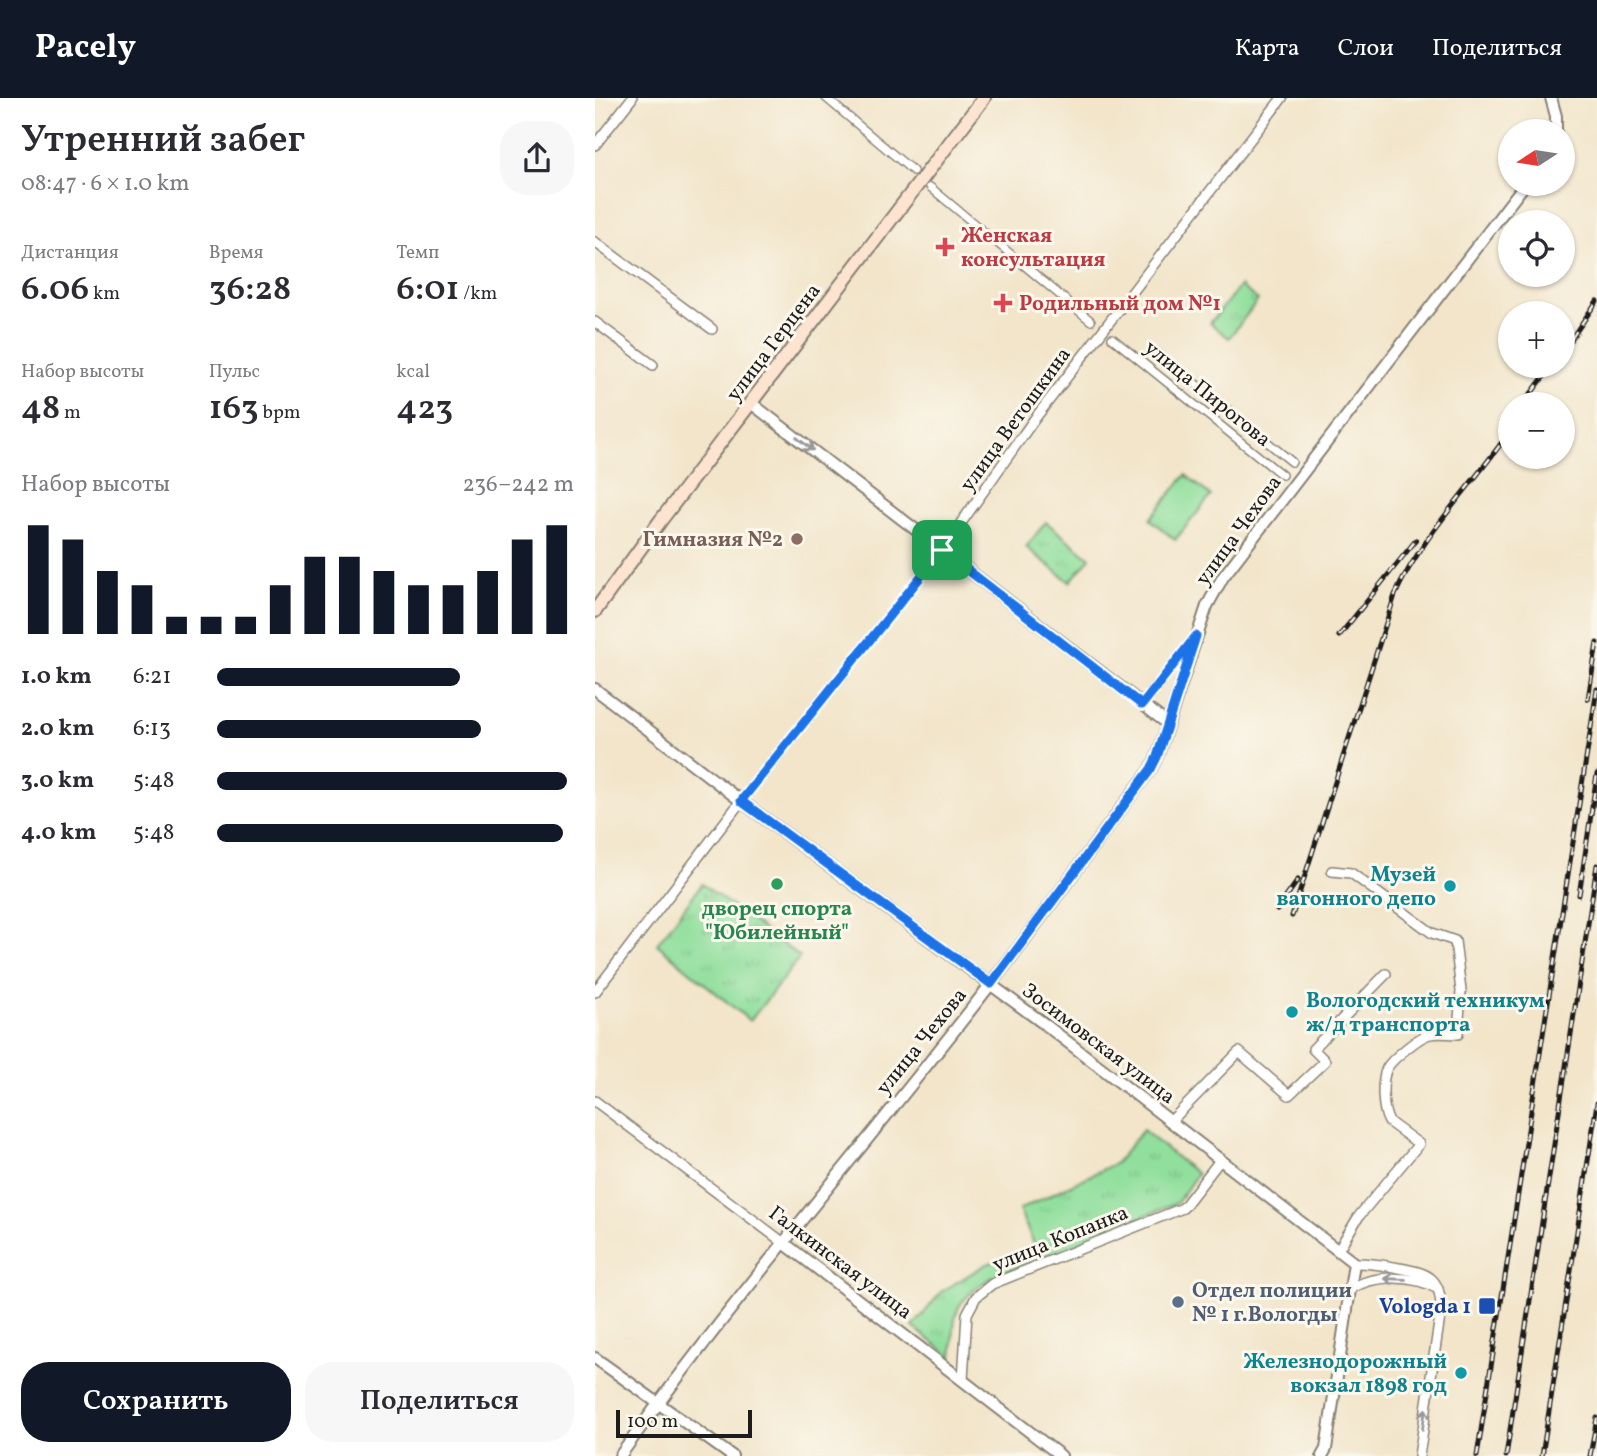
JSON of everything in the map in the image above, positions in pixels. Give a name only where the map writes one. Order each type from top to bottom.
[{"type":"main road","name":"улица Герцена","points":[[595,611],[984,98]]},
{"type":"street","points":[[595,145],[632,98]]},
{"type":"street","points":[[826,98],[913,171]]},
{"type":"street","name":"улица Ветошкина","points":[[595,992],[741,801],[942,550],[1033,421],[1283,98]]},
{"type":"street","points":[[1551,98],[1556,119]]},
{"type":"street","points":[[930,187],[1091,321]]},
{"type":"street","name":"улица Чехова","points":[[620,1456],[784,1243],[991,984],[1151,769],[1207,606],[1223,577],[1516,196]]},
{"type":"street","points":[[595,242],[712,329]]},
{"type":"street","points":[[595,322],[653,365]]},
{"type":"street","name":"улица Пирогова","points":[[1112,338],[1282,475]]},
{"type":"street","name":"улица Пирогова","points":[[1155,351],[1291,462]]},
{"type":"street","points":[[751,403],[1168,724]]},
{"type":"street","points":[[1142,705],[1196,636]]},
{"type":"street","name":"Зосимовская улица","points":[[595,689],[741,801],[991,984],[1354,1263]]},
{"type":"street","points":[[1332,871],[1351,873],[1432,933],[1455,941],[1461,990],[1458,1034],[1436,1033],[1421,1037],[1385,1070],[1383,1105],[1386,1116],[1389,1122],[1419,1144],[1359,1216],[1338,1250]]},
{"type":"street","points":[[1171,1121],[1239,1052],[1289,1095],[1325,1061],[1313,1049],[1386,974]]},
{"type":"street","name":"Галкинская улица","points":[[595,1101],[1061,1456]]},
{"type":"street","name":"улица Копанка","points":[[963,1380],[967,1314],[983,1290],[1183,1208],[1221,1159]]},
{"type":"street","points":[[1326,1454],[1354,1263],[1423,1272],[1433,1280],[1439,1290],[1441,1310],[1419,1456]]},
{"type":"street","points":[[1351,1289],[1367,1281],[1395,1279],[1426,1283],[1439,1290]]},
{"type":"street","points":[[595,1358],[732,1456]]},
{"type":"green space","points":[[1240,286],[1258,300],[1229,338],[1210,323]]},
{"type":"green space","points":[[1186,475],[1211,496],[1175,540],[1150,519]]},
{"type":"green space","points":[[1046,522],[1090,558],[1070,582],[1026,547]]},
{"type":"green space","points":[[702,884],[800,957],[750,1021],[657,944]]},
{"type":"green space","points":[[1143,1130],[1197,1174],[1177,1203],[989,1279],[967,1297],[957,1311],[952,1357],[913,1327],[941,1292],[985,1265],[1035,1246],[1019,1210],[1116,1163]]},
{"type":"railway","points":[[1575,333],[1597,301]]},
{"type":"railway","points":[[1532,392],[1543,378]]},
{"type":"railway","points":[[1292,916],[1395,595],[1419,551],[1498,447]]},
{"type":"railway","points":[[1339,636],[1416,540]]},
{"type":"railway","points":[[1588,699],[1597,643]]},
{"type":"railway","points":[[1477,1456],[1597,689]]},
{"type":"railway","points":[[1579,895],[1597,774]]},
{"type":"railway","points":[[1506,1456],[1597,865]]},
{"type":"railway","points":[[1277,910],[1298,880]]},
{"type":"railway","points":[[1542,1456],[1597,1103]]},
{"type":"railway","points":[[1590,1456],[1597,1418]]},
{"type":"place","name":"Женская консультация","points":[[945,247]]},
{"type":"place","name":"Родильный дом №1","points":[[1003,303]]},
{"type":"place","name":"Гимназия №2","points":[[797,539]]},
{"type":"place","name":"дворец спорта \"Юбилейный\"","points":[[777,884]]},
{"type":"place","name":"Музей вагонного депо","points":[[1450,886]]},
{"type":"place","name":"Вологодский техникум ж/д транспорта","points":[[1292,1012]]},
{"type":"place","name":"Отдел полиции № 1 г.Вологды","points":[[1178,1302]]},
{"type":"place","name":"Vologda 1","points":[[1487,1306]]},
{"type":"place","name":"Железнодорожный вокзал 1898 год","points":[[1461,1373]]},
{"type":"route","points":[[942,550],[1142,705],[1196,636],[1151,769],[991,984],[741,801],[942,550]]}]
